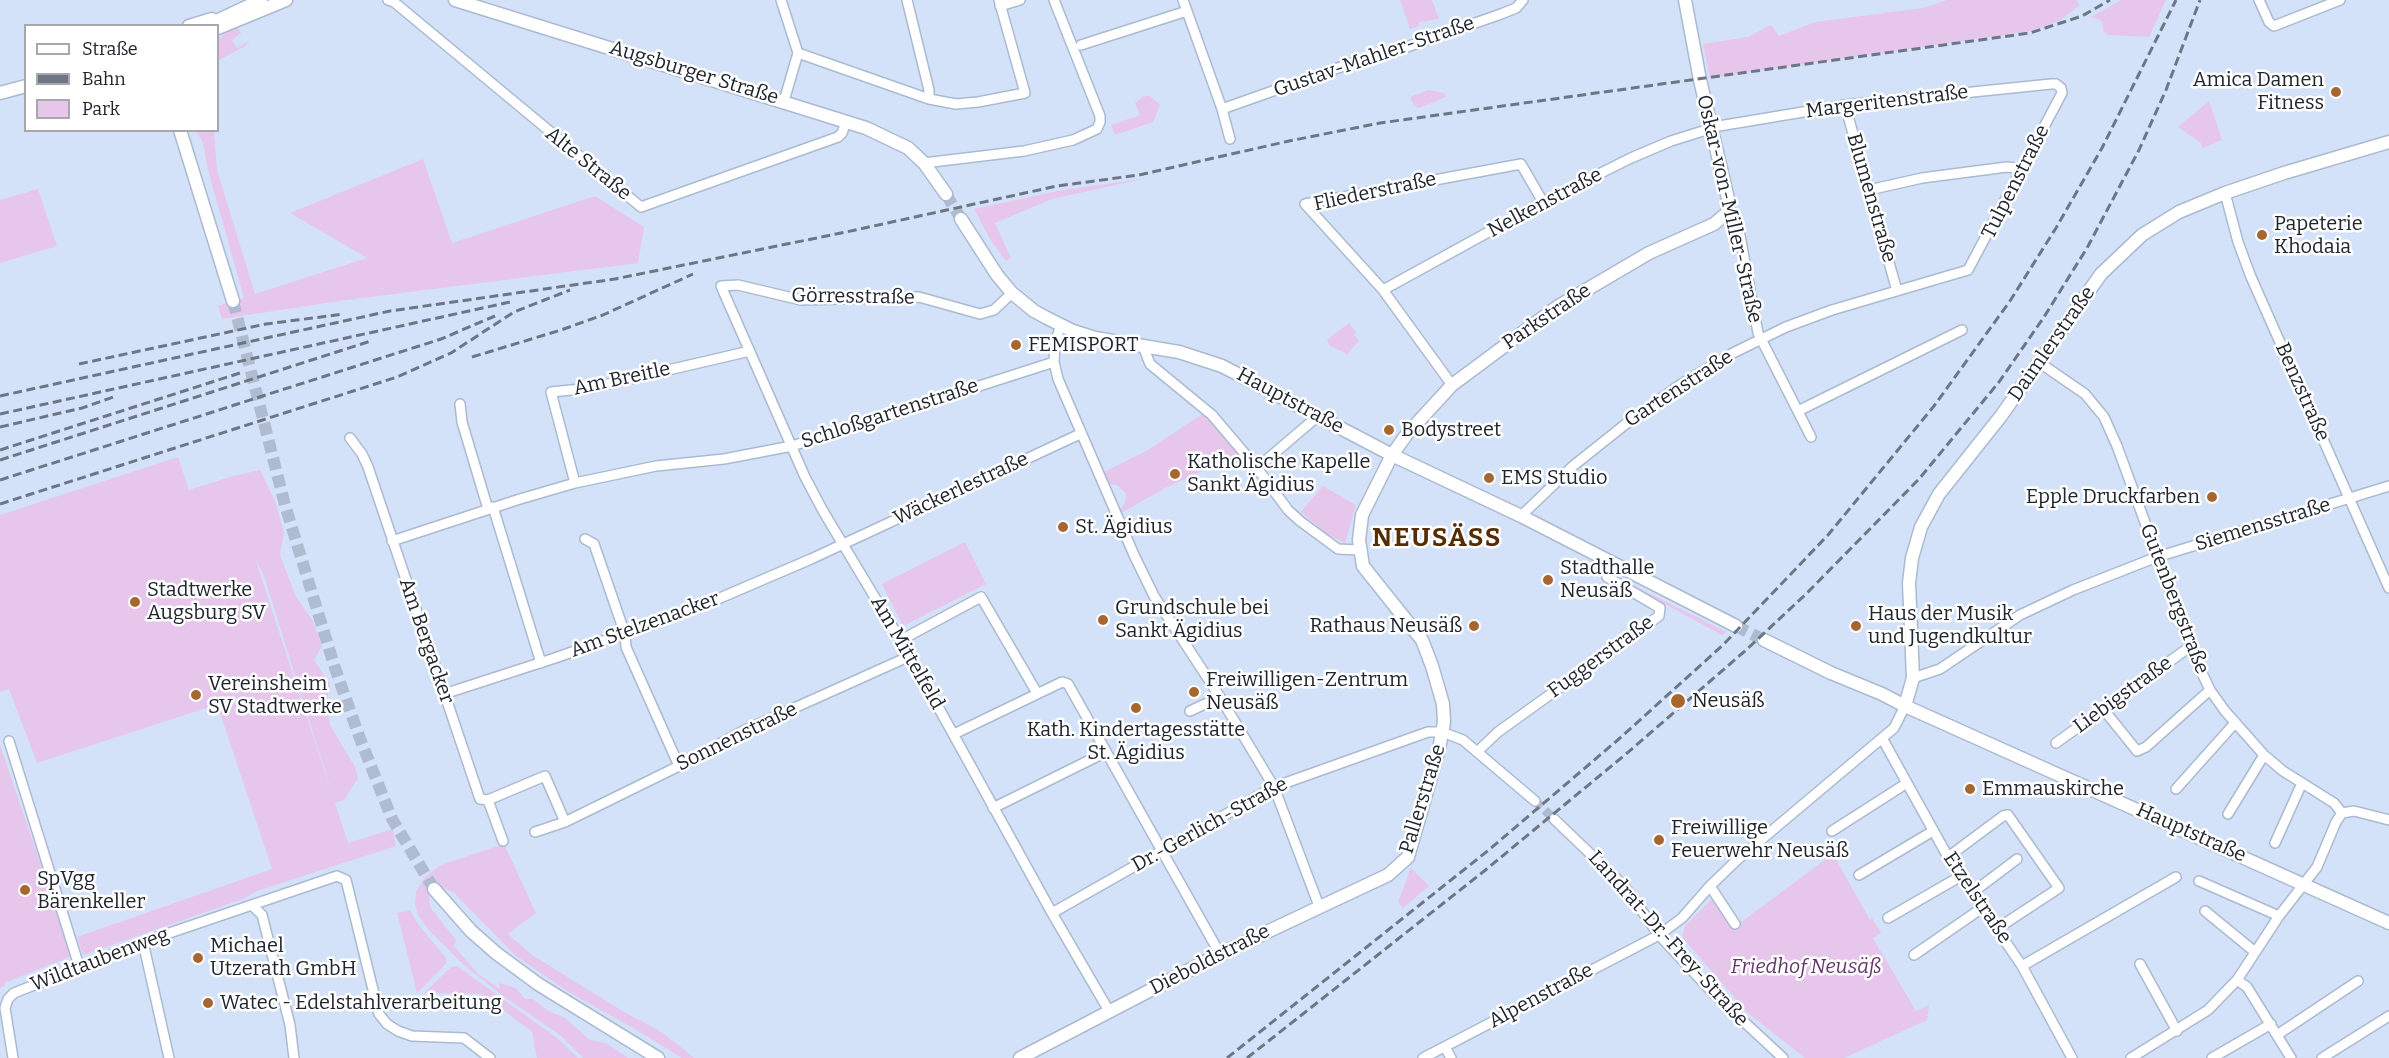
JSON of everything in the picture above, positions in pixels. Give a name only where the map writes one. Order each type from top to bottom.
[{"type":"street","points":[[220,22],[261,0]]},
{"type":"street","points":[[204,24],[220,22],[286,0]]},
{"type":"street","name":"Alte Straße","points":[[388,0],[394,2],[641,207],[838,137],[842,134],[846,122]]},
{"type":"street","name":"Augsburger Straße","points":[[455,0],[846,122],[895,140],[931,162]]},
{"type":"street","points":[[781,0],[798,53],[784,101]]},
{"type":"street","points":[[906,0],[929,90],[928,99]]},
{"type":"street","points":[[798,53],[928,99],[965,104],[1025,93],[1000,3],[1020,0]]},
{"type":"street","points":[[946,194],[931,162],[1032,149],[1073,140],[1092,133],[1099,126],[1100,116],[1054,0]]},
{"type":"street","points":[[1183,0],[1222,109],[1230,139]]},
{"type":"street","name":"Gustav-Mahler-Straße","points":[[1222,109],[1501,14],[1516,8],[1523,0]]},
{"type":"street","name":"Oskar-von-Miller-Straße","points":[[1685,0],[1700,80],[1729,203],[1727,213],[1738,230],[1760,339],[1811,437]]},
{"type":"street","points":[[2259,0],[2269,22],[2274,26],[2340,0]]},
{"type":"street","points":[[1081,45],[1187,11]]},
{"type":"street","name":"Margeritenstraße","points":[[1712,128],[1845,105],[2051,84],[2056,84],[2061,88]]},
{"type":"street","points":[[0,93],[24,87]]},
{"type":"street","name":"Tulpenstraße","points":[[1964,272],[1972,264],[2022,170],[2062,93],[2061,88]]},
{"type":"street","name":"Blumenstraße","points":[[1845,105],[1897,291]]},
{"type":"street","name":"Nelkenstraße","points":[[1383,290],[1543,202],[1671,141],[1712,128]]},
{"type":"street","points":[[176,132],[192,165]]},
{"type":"street","points":[[181,132],[233,302]]},
{"type":"street","points":[[186,132],[192,165]]},
{"type":"street","name":"Daimlerstraße","points":[[1905,706],[1913,678],[1909,583],[1912,558],[1921,527],[1951,477],[2001,416],[2101,274],[2130,244],[2170,216],[2224,193],[2389,142]]},
{"type":"street","name":"Fliederstraße","points":[[1452,385],[1383,290],[1305,204],[1521,164],[1543,202]]},
{"type":"street","points":[[1869,190],[1922,178],[2007,167],[2022,170]]},
{"type":"street","name":"Benzstraße","points":[[2224,193],[2244,260],[2389,588]]},
{"type":"street","name":"Parkstraße","points":[[1359,550],[1358,532],[1362,515],[1392,455],[1407,434],[1452,385],[1520,332],[1566,301],[1639,258],[1714,224],[1727,213]]},
{"type":"street","name":"Hauptstraße","points":[[961,219],[994,271],[1012,293],[1034,311],[1061,326],[1095,338],[1179,352],[1208,360],[1253,381],[1392,455],[1521,516],[1736,626]]},
{"type":"street","name":"Gartenstraße","points":[[1521,516],[1573,466],[1634,417],[1702,371],[1760,339],[1832,310],[1964,272]]},
{"type":"street","name":"Görresstraße","points":[[721,286],[738,285],[801,300],[919,297],[980,314],[994,310],[1012,293]]},
{"type":"street","name":"Am Mittelfeld","points":[[721,286],[805,477],[842,544],[901,640],[993,808],[1109,1011]]},
{"type":"street","points":[[1061,326],[1055,343],[1054,362],[1058,379],[1144,578],[1220,697],[1274,788],[1319,906]]},
{"type":"street","points":[[1798,411],[1962,330]]},
{"type":"street","points":[[1143,346],[1150,364],[1212,415],[1257,468],[1288,510],[1338,549],[1359,550]]},
{"type":"street","name":"Am Breitle","points":[[575,483],[551,392],[591,388],[750,351]]},
{"type":"street","name":"Schloßgartenstraße","points":[[575,483],[673,463],[724,459],[792,446],[1054,362]]},
{"type":"street","name":"Gutenbergstraße","points":[[2040,363],[2085,394],[2104,417],[2210,690],[2235,723],[2264,755],[2334,803],[2342,813]]},
{"type":"street","points":[[460,404],[462,422],[541,663]]},
{"type":"street","points":[[1257,468],[1318,416]]},
{"type":"street","name":"Wäckerlestraße","points":[[842,544],[1080,434]]},
{"type":"street","name":"Am Bergacker","points":[[350,438],[365,460],[480,799],[488,800],[503,841]]},
{"type":"street","points":[[392,541],[490,508],[575,483]]},
{"type":"street","name":"Siemensstraße","points":[[1913,678],[1940,669],[2020,615],[2056,597],[2157,557],[2389,486]]},
{"type":"street","points":[[585,539],[594,544],[625,634],[626,647],[679,766]]},
{"type":"street","name":"Am Stelzenacker","points":[[444,694],[541,663],[699,607],[842,544]]},
{"type":"street","name":"Pallerstraße","points":[[1359,550],[1368,573],[1422,640],[1443,704],[1442,732],[1413,843],[1408,857],[1401,865]]},
{"type":"street","name":"Fuggerstraße","points":[[1478,751],[1498,732],[1652,621],[1661,612],[1660,608],[1607,577],[1607,570],[1611,563]]},
{"type":"street","points":[[901,640],[981,597],[1037,693]]},
{"type":"street","name":"Hauptstraße","points":[[1764,640],[1905,706],[2389,923]]},
{"type":"street","name":"Liebigstraße","points":[[2056,742],[2191,646]]},
{"type":"street","name":"Sonnenstraße","points":[[534,832],[565,822],[679,766],[743,731],[910,656]]},
{"type":"street","points":[[954,734],[1062,682],[1068,684],[1220,954]]},
{"type":"street","points":[[2104,710],[2137,751],[2146,747],[2210,690]]},
{"type":"street","points":[[1190,711],[1220,697]]},
{"type":"street","name":"Alpenstraße","points":[[1423,1058],[1659,935],[1682,918],[1710,886],[1800,805],[1882,738],[1900,719],[1905,706]]},
{"type":"street","points":[[2176,789],[2235,723]]},
{"type":"street","points":[[1442,732],[1456,736],[1478,751],[1535,801]]},
{"type":"street","name":"Dr.-Gerlich-Straße","points":[[1052,913],[1274,788],[1419,734],[1442,732]]},
{"type":"street","name":"Etzelstraße","points":[[1882,738],[1948,857],[2022,966],[2072,1058]]},
{"type":"street","points":[[9,741],[79,966]]},
{"type":"street","points":[[993,808],[1106,752]]},
{"type":"street","points":[[2228,814],[2264,755]]},
{"type":"street","points":[[488,800],[545,776],[565,822]]},
{"type":"street","points":[[1832,831],[1907,783]]},
{"type":"street","points":[[2275,843],[2302,783]]},
{"type":"street","points":[[2131,1058],[2208,1010],[2237,980],[2278,916],[2322,859],[2336,822],[2342,813],[2354,811],[2389,820]]},
{"type":"street","points":[[1948,857],[2003,816],[2008,815],[2059,888],[1998,928]]},
{"type":"street","name":"Landrat-Dr.-Frey-Straße","points":[[1554,819],[1624,886],[1659,935],[1739,1019],[1783,1058]]},
{"type":"street","points":[[1859,875],[1933,831]]},
{"type":"street","points":[[1972,893],[2017,859]]},
{"type":"street","name":"Dieboldstraße","points":[[1020,1058],[1220,954],[1382,878],[1401,865]]},
{"type":"street","name":"Wildtaubenweg","points":[[13,1058],[5,1008],[8,999],[14,993],[143,942],[337,876],[346,880],[379,1014],[387,1024],[412,1036],[464,1038],[489,1058]]},
{"type":"street","points":[[1888,918],[1961,876]]},
{"type":"street","points":[[2022,966],[2176,877]]},
{"type":"street","points":[[2199,881],[2278,916]]},
{"type":"street","points":[[1710,886],[1736,924]]},
{"type":"street","points":[[434,889],[471,931],[496,953],[538,984],[658,1058]]},
{"type":"street","points":[[252,905],[261,914],[290,1025],[294,1058]]},
{"type":"street","points":[[1914,955],[1982,908]]},
{"type":"street","points":[[2205,911],[2255,952]]},
{"type":"street","points":[[143,942],[169,1058]]},
{"type":"street","points":[[2140,964],[2177,1031]]},
{"type":"street","points":[[2237,980],[2247,987],[2291,1058]]},
{"type":"street","points":[[2277,1035],[2358,981]]},
{"type":"street","points":[[2322,1058],[2389,1016]]},
{"type":"street","points":[[2212,1058],[2271,1024]]},
{"type":"street","points":[[1445,1047],[1451,1058]]},
{"type":"green space","points":[[1400,0],[1432,0],[1439,19],[1418,23],[1419,26],[1410,29]]},
{"type":"green space","points":[[1947,0],[2076,0],[2080,5],[2058,22],[2030,31],[1710,78],[1703,44],[1748,37],[1771,25],[1779,36],[1815,22],[1923,8]]},
{"type":"green space","points":[[2121,0],[2166,0],[2149,37],[2108,35],[2104,32],[2101,20],[2091,17]]},
{"type":"green space","points":[[238,27],[241,33],[232,40],[237,48],[250,40],[245,46],[219,59],[219,39],[225,33]]},
{"type":"green space","points":[[1428,90],[1444,93],[1446,97],[1419,108],[1414,105],[1410,97]]},
{"type":"green space","points":[[1144,96],[1150,96],[1160,105],[1153,122],[1115,135],[1111,125],[1140,115],[1135,103]]},
{"type":"green space","points":[[2209,101],[2222,140],[2203,148],[2200,142],[2178,127]]},
{"type":"green space","points":[[197,132],[214,132],[217,170],[255,294],[367,258],[290,213],[423,159],[452,243],[595,196],[644,227],[638,263],[339,301],[222,319],[218,306],[244,298],[208,170],[203,143]]},
{"type":"green space","points":[[1147,178],[1052,199],[995,223],[1011,258],[1006,261],[991,241],[974,209],[1058,191]]},
{"type":"green space","points":[[38,189],[57,246],[0,263],[0,200]]},
{"type":"green space","points":[[1349,323],[1359,341],[1347,354],[1330,346],[1327,340]]},
{"type":"green space","points":[[1207,411],[1244,452],[1163,489],[1116,516],[1125,503],[1126,494],[1117,485],[1102,483],[1098,475],[1148,450]]},
{"type":"green space","name":"Stadtwerke Augsburg SV","points":[[178,457],[189,490],[260,470],[275,501],[284,532],[280,555],[296,597],[313,621],[322,646],[314,660],[330,684],[327,702],[330,725],[355,767],[358,778],[344,800],[335,803],[348,843],[393,829],[396,846],[257,891],[243,899],[83,955],[77,937],[272,869],[219,710],[238,703],[237,698],[37,763],[9,689],[0,692],[0,515]],"holes":[[[256,561],[264,576],[334,800]]]},
{"type":"green space","points":[[1323,486],[1356,505],[1345,543],[1327,534],[1301,512]]},
{"type":"green space","points":[[965,542],[986,584],[903,626],[882,584]]},
{"type":"green space","points":[[1617,578],[1639,588],[1726,632],[1722,635]]},
{"type":"green space","name":"SpVgg Bärenkeller","points":[[0,745],[72,956],[4,983],[5,986],[0,988]]},
{"type":"green space","points":[[504,844],[536,913],[508,934],[532,955],[624,1012],[663,1033],[694,1058],[682,1058],[567,991],[516,956],[454,893],[442,887],[434,889],[429,896],[430,907],[456,940],[454,946],[478,974],[500,989],[499,983],[516,988],[525,999],[533,999],[547,1010],[565,1018],[590,1040],[606,1043],[628,1058],[583,1058],[560,1035],[503,996],[464,965],[428,929],[418,915],[415,905],[416,892],[425,877],[441,865]]},
{"type":"green space","name":"Friedhof Neusäß","points":[[1833,854],[1870,920],[1872,918],[1881,933],[1873,938],[1916,1011],[1929,1005],[1927,1020],[1844,1058],[1805,1058],[1749,1014],[1682,937],[1685,926],[1714,897],[1733,928]]},
{"type":"green space","points":[[1411,868],[1429,886],[1403,908],[1398,902]]},
{"type":"green space","points":[[410,910],[418,924],[446,958],[446,963],[442,968],[417,993],[397,913]]},
{"type":"green space","points":[[457,966],[557,1038],[578,1058],[537,1058],[532,1032],[482,994],[424,993],[451,967]]},
{"type":"tunnel","points":[[946,194],[961,219]]},
{"type":"tunnel","points":[[233,301],[285,505],[335,668],[392,819],[434,889]]},
{"type":"tunnel","points":[[1736,626],[1764,640]]},
{"type":"tunnel","points":[[1535,801],[1554,819]]},
{"type":"railway","points":[[0,396],[390,311],[615,279],[1057,186],[1139,175],[1380,123],[2030,33],[2082,16],[2110,0]]},
{"type":"railway","points":[[1227,1058],[1490,849],[1620,738],[1723,645],[1828,535],[1934,406],[2010,301],[2056,228],[2102,148],[2176,0]]},
{"type":"railway","points":[[1247,1058],[1483,872],[1626,754],[1745,651],[1806,594],[1919,479],[1999,382],[2044,317],[2087,248],[2139,150],[2166,90],[2200,0]]},
{"type":"railway","points":[[472,357],[603,315],[693,274]]},
{"type":"railway","points":[[0,504],[397,377],[451,353],[514,312],[570,290]]},
{"type":"railway","points":[[0,414],[510,302]]},
{"type":"railway","points":[[79,364],[266,324],[344,314]]},
{"type":"railway","points":[[0,480],[441,339],[495,316]]},
{"type":"railway","points":[[0,460],[371,341]]},
{"type":"railway","points":[[0,450],[243,372]]},
{"type":"railway","points":[[0,427],[82,408],[116,396]]},
{"type":"place","name":"Amica Damen Fitness","points":[[2336,92]]},
{"type":"place","name":"Papeterie Khodaia","points":[[2262,235]]},
{"type":"place","name":"FEMISPORT","points":[[1016,345]]},
{"type":"place","name":"Bodystreet","points":[[1389,430]]},
{"type":"place","name":"Katholische Kapelle Sankt Ägidius","points":[[1175,474]]},
{"type":"place","name":"EMS Studio","points":[[1489,478]]},
{"type":"place","name":"Epple Druckfarben","points":[[2212,497]]},
{"type":"place","name":"St. Ägidius","points":[[1063,527]]},
{"type":"place","name":"Stadthalle Neusäß","points":[[1548,580]]},
{"type":"place","name":"Stadtwerke Augsburg SV","points":[[135,602]]},
{"type":"place","name":"Grundschule bei Sankt Ägidius","points":[[1103,620]]},
{"type":"place","name":"Rathaus Neusäß","points":[[1474,626]]},
{"type":"place","name":"Haus der Musik und Jugendkultur","points":[[1856,626]]},
{"type":"place","name":"Freiwilligen-Zentrum Neusäß","points":[[1194,692]]},
{"type":"place","name":"Vereinsheim SV Stadtwerke","points":[[196,695]]},
{"type":"place","name":"Neusäß","points":[[1678,701]]},
{"type":"place","name":"Kath. Kindertagesstätte St. Ägidius","points":[[1136,708]]},
{"type":"place","name":"Emmauskirche","points":[[1970,789]]},
{"type":"place","name":"Freiwillige Feuerwehr Neusäß","points":[[1659,840]]},
{"type":"place","name":"SpVgg Bärenkeller","points":[[25,890]]},
{"type":"place","name":"Michael Utzerath GmbH","points":[[198,958]]},
{"type":"place","name":"Watec - Edelstahlverarbeitung","points":[[208,1003]]},
{"type":"district","name":"NEUSÄSS","points":[[1437,539]]}]
